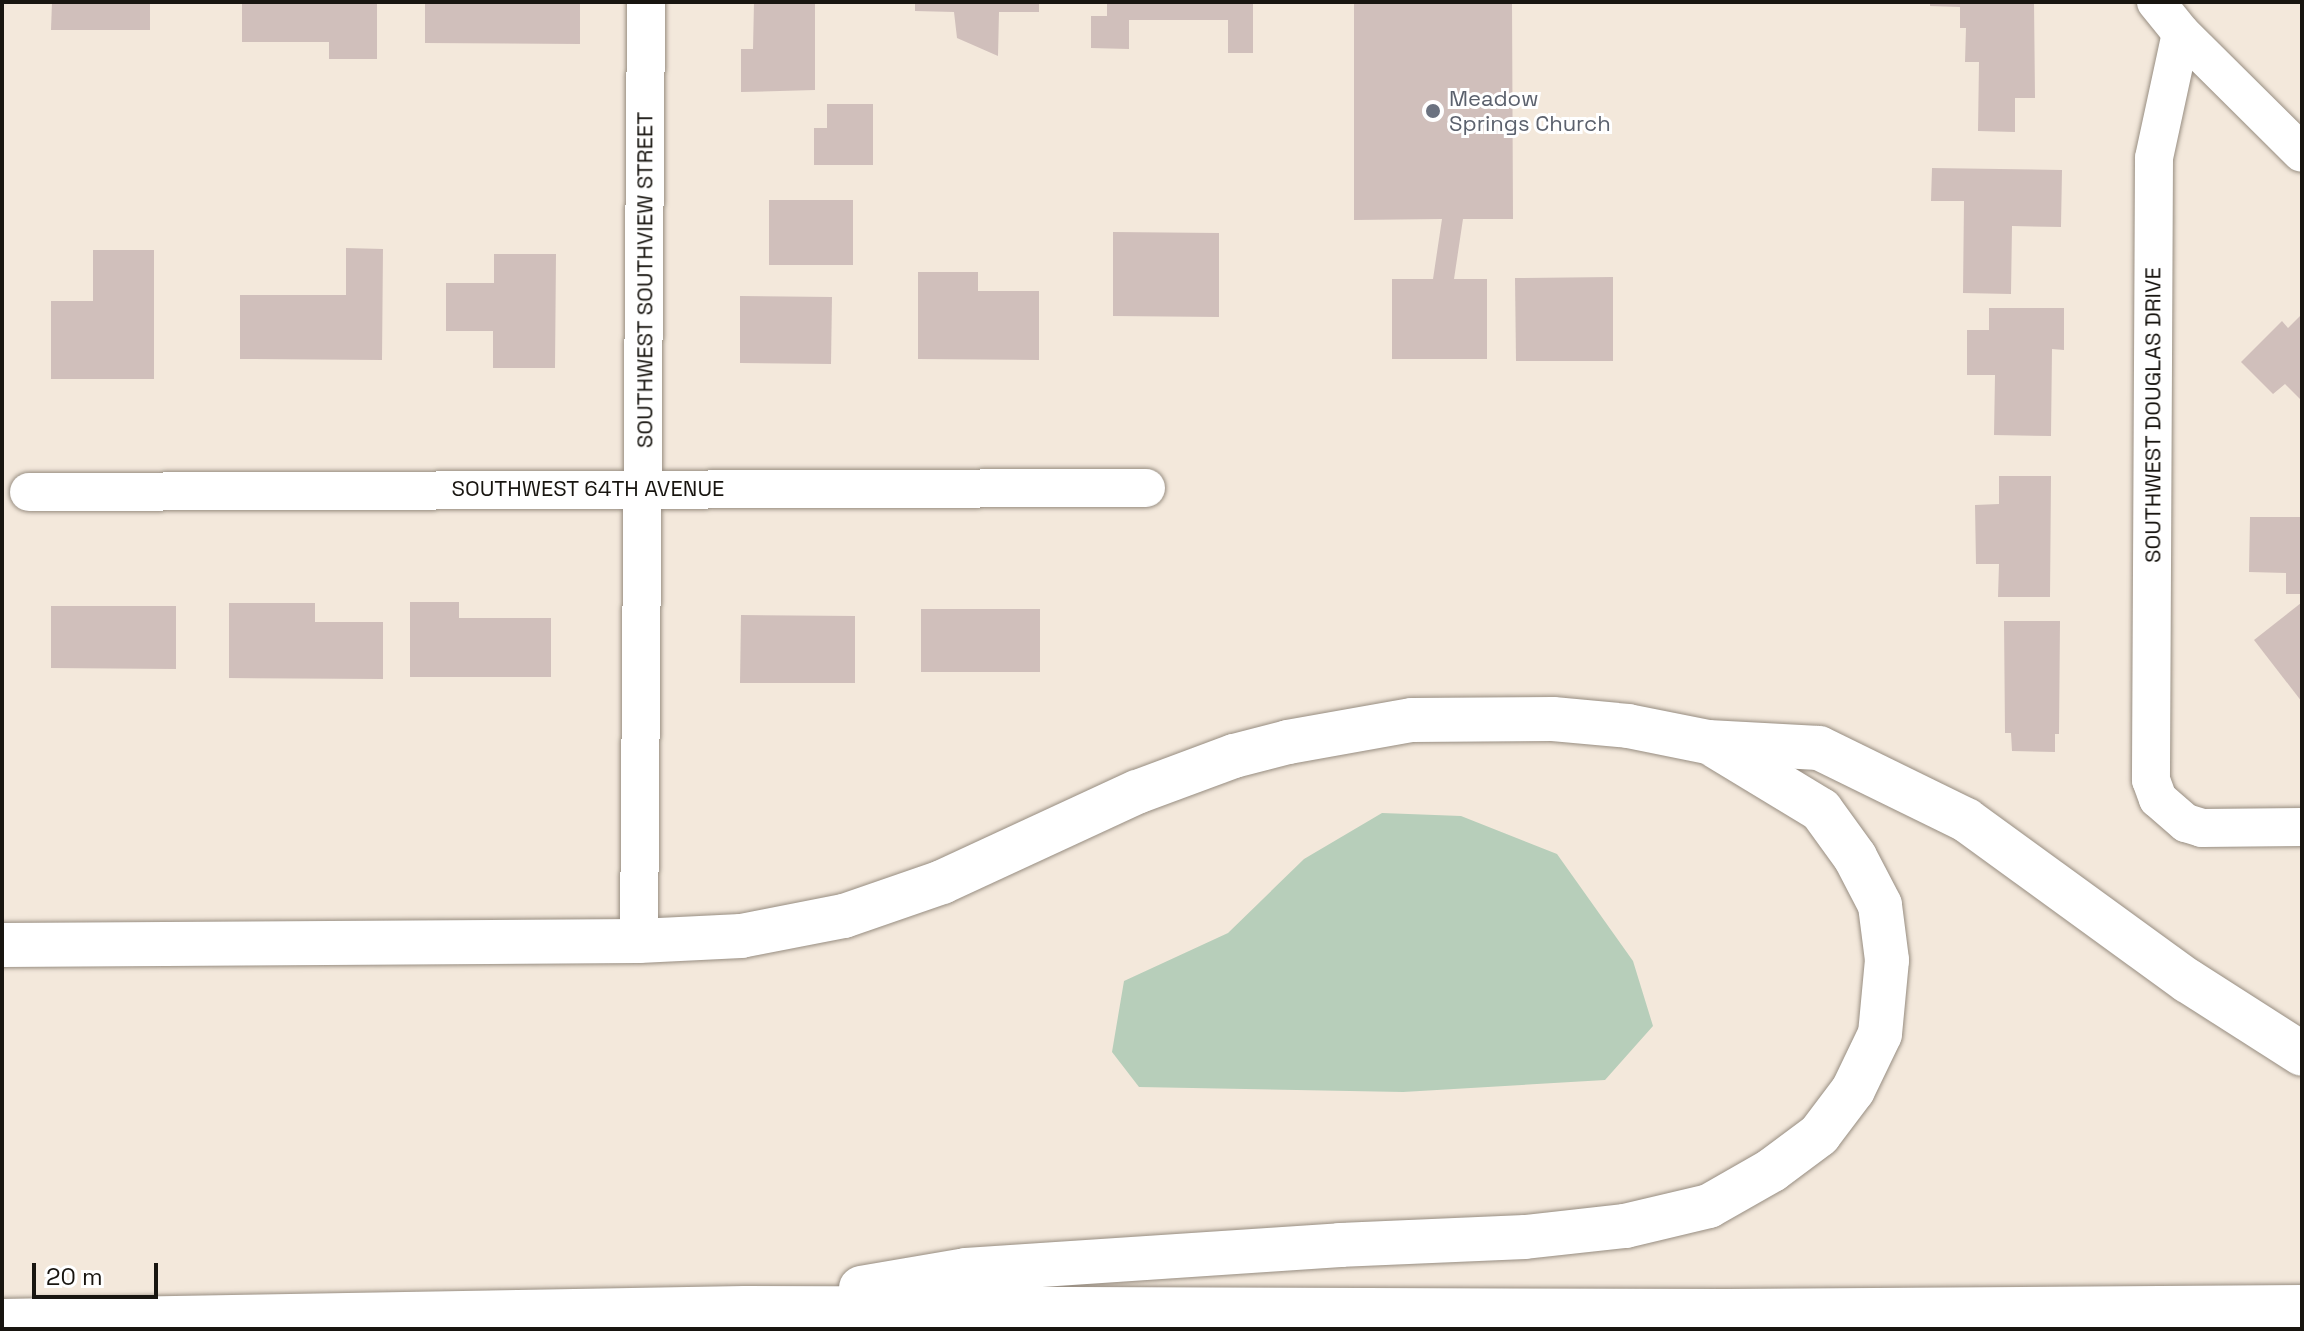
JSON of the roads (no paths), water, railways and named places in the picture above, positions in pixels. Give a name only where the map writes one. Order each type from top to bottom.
[{"type":"main road","points":[[2,945],[639,941],[741,936],[844,916],[942,882],[1137,792],[1234,756],[1347,730],[1441,719],[1553,719],[1628,726],[1708,742],[1819,748],[1966,820],[2188,981],[2302,1054]]},
{"type":"main road","points":[[745,1308],[966,1270],[1340,1245],[1525,1237],[1625,1226],[1709,1206],[1772,1170],[1819,1135],[1853,1090],[1880,1034],[1887,960],[1880,905],[1855,857],[1821,810],[1708,742]]},
{"type":"main road","points":[[2,1321],[745,1308],[1726,1311],[2302,1307]]},
{"type":"street","name":"SOUTHWEST SOUTHVIEW STREET","points":[[639,941],[646,2]]},
{"type":"street","points":[[2156,2],[2181,33],[2302,153]]},
{"type":"street","name":"SOUTHWEST DOUGLAS DRIVE","points":[[2181,33],[2154,158],[2151,780],[2158,799],[2186,823],[2202,828],[2302,827]]},
{"type":"street","name":"SOUTHWEST 64TH AVENUE","points":[[29,492],[1146,488]]},
{"type":"place","name":"Meadow Springs Church","points":[[1433,111]]}]
